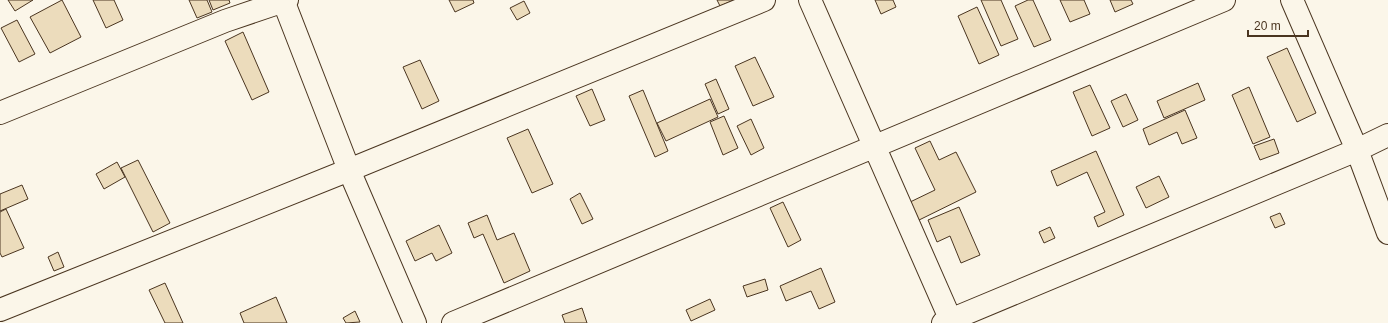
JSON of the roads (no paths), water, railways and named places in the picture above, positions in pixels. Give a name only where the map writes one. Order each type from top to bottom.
[{"type":"street","points":[[0,113],[225,21],[285,0],[349,170],[415,323]]},
{"type":"street","points":[[0,310],[349,170],[764,0]]},
{"type":"street","points":[[810,0],[875,146],[948,322],[1357,150],[1388,135]]},
{"type":"street","points":[[453,323],[1224,0]]},
{"type":"street","points":[[1292,0],[1357,150],[1388,233]]}]
